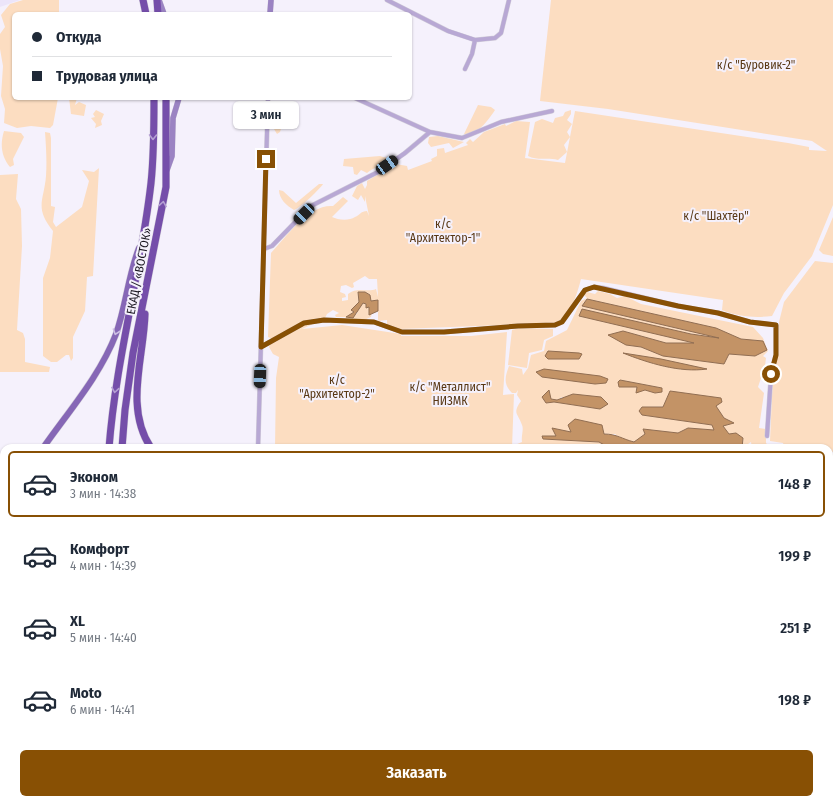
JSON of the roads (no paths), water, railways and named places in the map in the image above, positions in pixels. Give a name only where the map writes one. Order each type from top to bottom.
[{"type":"highway","points":[[143,0],[146,12]]},
{"type":"highway","points":[[158,0],[158,12]]},
{"type":"highway","name":"ЕКАД / «ВОСТОК»","points":[[109,444],[112,404],[142,241],[151,183],[154,100]]},
{"type":"highway","name":"ЕКАД / «ВОСТОК»","points":[[122,444],[125,410],[133,353],[158,233],[167,170],[166,100]]},
{"type":"highway","points":[[146,296],[145,331],[137,387],[137,402],[139,418],[150,444]]},
{"type":"main road","points":[[158,0],[163,12]]},
{"type":"main road","points":[[270,12],[271,0]]},
{"type":"main road","points":[[167,170],[172,156],[174,118],[178,100]]},
{"type":"main road","points":[[45,444],[97,370],[108,351],[122,314],[133,264],[142,241]]},
{"type":"street","points":[[386,0],[410,12]]},
{"type":"street","points":[[412,13],[448,31],[475,40],[495,38],[501,33],[510,0]]},
{"type":"street","points":[[465,69],[472,54],[475,40]]},
{"type":"street","points":[[258,444],[268,100]]},
{"type":"street","points":[[359,100],[430,132],[462,138],[501,122],[552,111]]},
{"type":"street","points":[[264,249],[272,246],[311,206],[378,172],[405,153],[430,132]]},
{"type":"street","points":[[261,347],[304,323],[324,320],[374,322],[402,332],[444,332],[518,326],[555,325],[562,322],[585,290],[594,287],[603,288],[678,306],[718,313],[750,322],[776,325],[776,355],[771,374],[767,436]]},
{"type":"park label","name":"к/с \"Буровик-2\"","points":[[756,65]]},
{"type":"park label","name":"к/с \"Шахтёр\"","points":[[716,216]]},
{"type":"park label","name":"к/с \"Архитектор-1\"","points":[[443,231]]},
{"type":"park label","name":"к/с \"Архитектор-2\"","points":[[337,387]]},
{"type":"park label","name":"к/с \"Металлист\" НИЗМК","points":[[450,394]]}]
